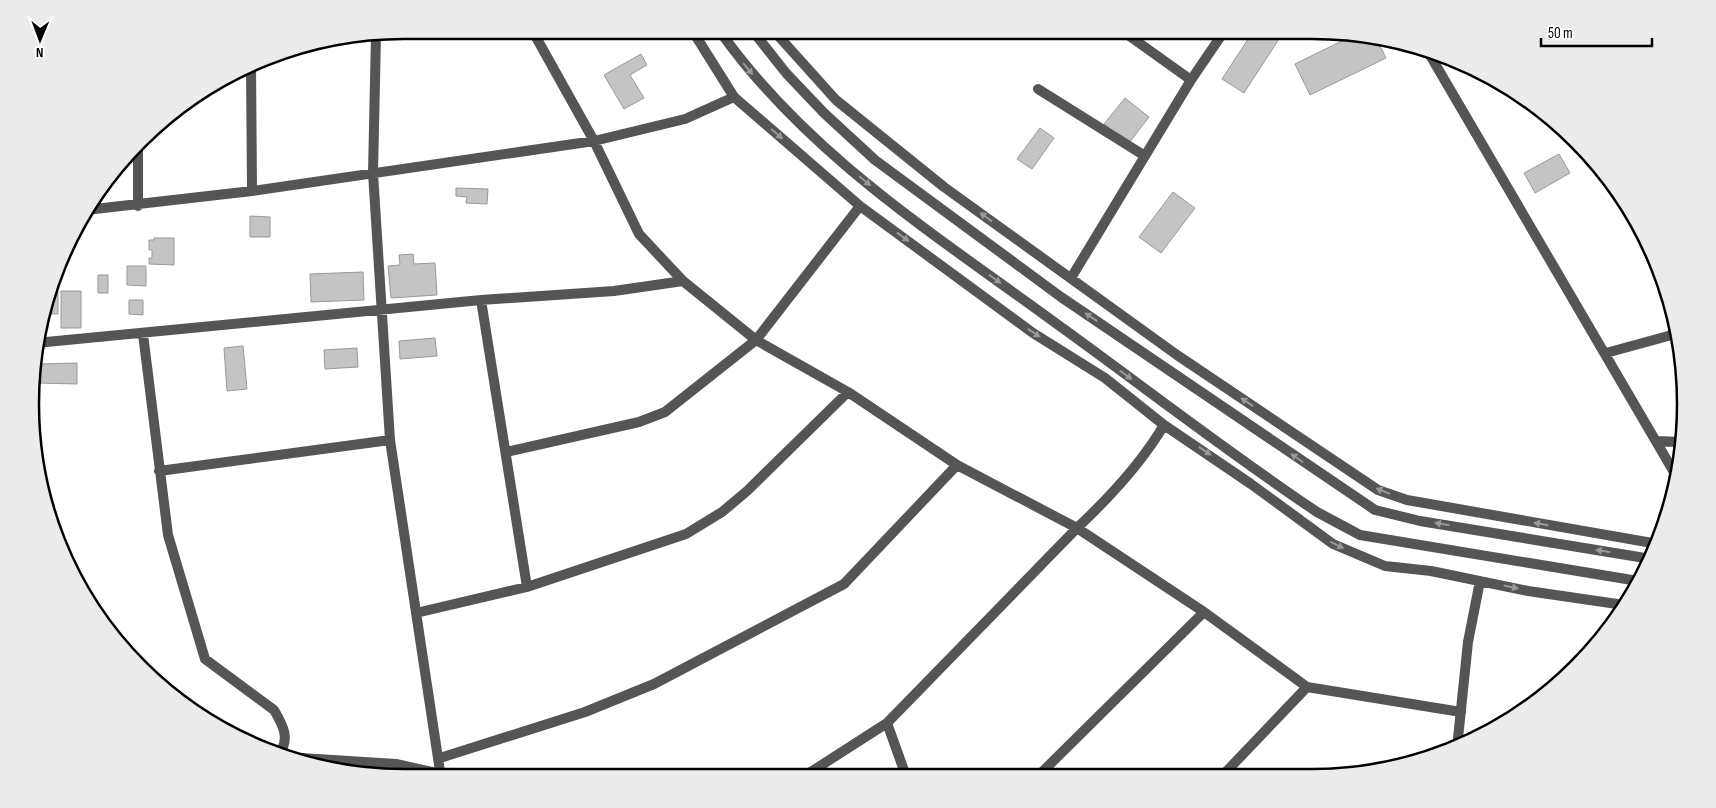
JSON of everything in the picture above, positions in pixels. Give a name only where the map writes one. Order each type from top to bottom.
[{"type":"street","points":[[537,39],[594,141],[639,234],[683,281],[756,340],[848,392],[957,464],[1076,528],[1204,612],[1307,687],[1461,712]]},
{"type":"street","points":[[698,39],[734,97],[860,206],[1033,333],[1105,378],[1164,425],[1251,484],[1333,544],[1386,566],[1431,571],[1528,591],[1617,605]]},
{"type":"street","points":[[725,39],[746,68],[808,134],[892,204],[1317,512],[1360,535],[1632,580]]},
{"type":"street","points":[[759,39],[786,72],[824,113],[875,160],[1061,297],[1375,510],[1420,521],[1643,558]]},
{"type":"street","points":[[781,39],[836,100],[944,187],[1177,355],[1378,490],[1407,500],[1650,543]]},
{"type":"street","points":[[1134,39],[1191,80]]},
{"type":"street","points":[[1071,278],[1191,80],[1219,39]]},
{"type":"street","points":[[376,40],[372,173],[390,440],[441,769]]},
{"type":"street","points":[[1433,59],[1671,467]]},
{"type":"street","points":[[251,72],[252,191]]},
{"type":"street","points":[[1038,89],[1145,156]]},
{"type":"street","points":[[95,209],[138,206],[252,191],[594,141],[685,119],[734,97]]},
{"type":"street","points":[[138,154],[138,206]]},
{"type":"street","points":[[506,452],[639,422],[665,412],[756,340],[860,206]]},
{"type":"street","points":[[44,342],[480,300],[614,291],[683,281]]},
{"type":"street","points":[[480,300],[527,587]]},
{"type":"street","points":[[143,334],[168,535],[205,659],[274,710],[281,722],[286,738],[283,748]]},
{"type":"street","points":[[1606,353],[1670,335]]},
{"type":"street","points":[[416,613],[527,587],[686,534],[722,512],[747,492],[848,392]]},
{"type":"street","points":[[816,769],[888,723],[1133,471],[1164,425]]},
{"type":"street","points":[[159,471],[390,440]]},
{"type":"street","points":[[1657,441],[1675,442]]},
{"type":"street","points":[[440,758],[585,712],[654,684],[844,584],[957,464]]},
{"type":"street","points":[[1458,739],[1468,642],[1480,581]]},
{"type":"street","points":[[1045,769],[1204,612]]},
{"type":"street","points":[[1229,769],[1307,687]]},
{"type":"street","points":[[888,723],[904,769]]},
{"type":"street","points":[[319,759],[396,764],[415,769]]},
{"type":"building","points":[[1248,39],[1279,39],[1244,93],[1222,79]]},
{"type":"building","points":[[1343,41],[1380,45],[1386,58],[1310,95],[1295,64]]},
{"type":"building","points":[[641,54],[647,65],[630,75],[644,98],[624,109],[604,75]]},
{"type":"building","points":[[1125,98],[1149,117],[1129,143],[1104,124]]},
{"type":"building","points":[[1040,128],[1054,138],[1032,169],[1017,159]]},
{"type":"building","points":[[1559,154],[1570,173],[1535,193],[1524,173]]},
{"type":"building","points":[[456,188],[488,189],[487,204],[466,203],[467,197],[456,196]]},
{"type":"building","points":[[1173,192],[1195,208],[1161,253],[1139,237]]},
{"type":"building","points":[[250,216],[270,217],[270,237],[250,237]]},
{"type":"building","points":[[154,238],[174,238],[174,265],[149,264],[149,258],[152,258],[152,250],[149,250],[149,240],[154,240]]},
{"type":"building","points":[[413,254],[414,264],[435,263],[437,295],[391,298],[388,266],[400,265],[399,255]]},
{"type":"building","points":[[127,266],[146,266],[146,286],[127,285]]},
{"type":"building","points":[[363,272],[364,300],[311,302],[310,274]]},
{"type":"building","points":[[98,275],[108,275],[108,293],[98,293]]},
{"type":"building","points":[[57,291],[58,291],[58,314],[50,314]]},
{"type":"building","points":[[61,291],[81,291],[81,328],[61,328]]},
{"type":"building","points":[[129,300],[143,300],[143,315],[129,314]]},
{"type":"building","points":[[435,338],[437,356],[400,359],[399,341]]},
{"type":"building","points":[[243,346],[247,389],[227,391],[224,348]]},
{"type":"building","points":[[357,348],[358,367],[325,369],[324,350]]},
{"type":"building","points":[[77,363],[77,384],[40,383],[41,364]]}]
